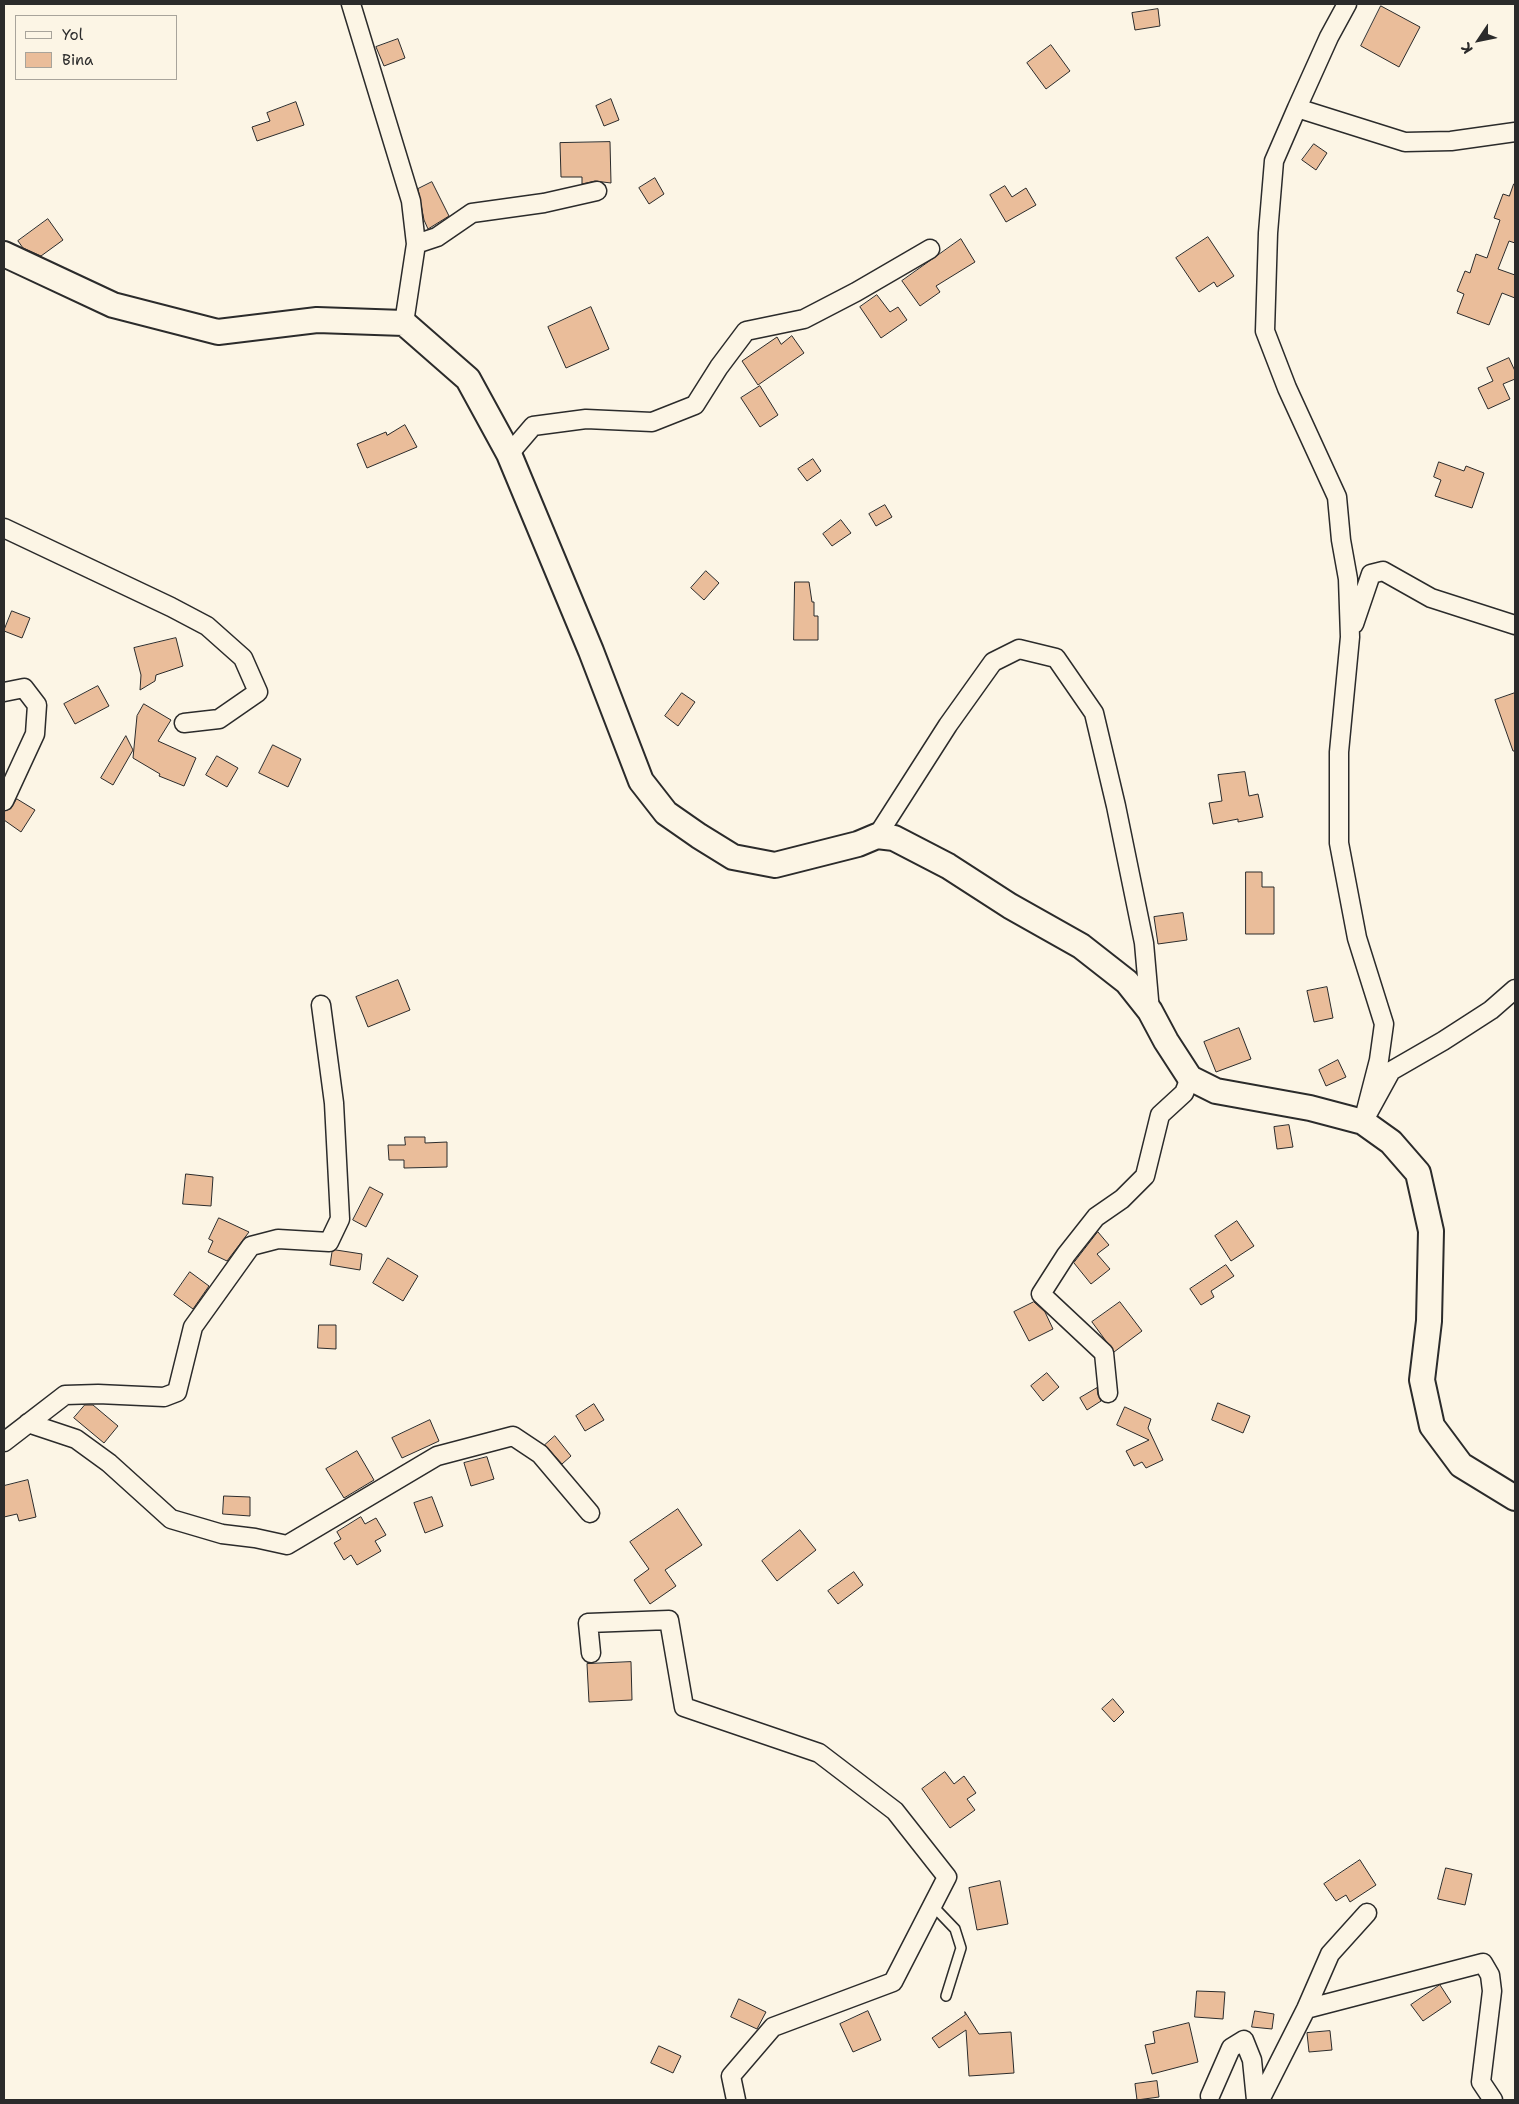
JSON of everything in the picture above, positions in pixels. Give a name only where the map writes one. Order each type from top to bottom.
[{"type":"street","points":[[351,4],[411,201],[416,244],[404,323]]},
{"type":"street","points":[[1348,4],[1329,37],[1274,161],[1268,233],[1265,331],[1287,388],[1338,497],[1341,540],[1348,579],[1350,637],[1339,752],[1339,843],[1357,938],[1384,1024],[1379,1060],[1363,1122]]},
{"type":"street","points":[[1298,108],[1405,142],[1451,141],[1515,132]]},
{"type":"street","points":[[416,244],[438,237],[472,213],[544,203],[597,191]]},
{"type":"street","points":[[509,454],[533,426],[586,420],[652,422],[695,405],[719,367],[746,331],[804,319],[856,292],[930,249]]},
{"type":"street","points":[[4,254],[113,305],[218,332],[317,320],[404,323],[468,379],[509,454],[591,651],[641,781],[666,812],[699,836],[733,857],[775,865],[858,844],[877,836],[894,838],[948,866],[1010,906],[1081,946],[1127,982],[1150,1011],[1166,1041],[1190,1078],[1216,1091],[1310,1108],[1363,1122],[1391,1142],[1418,1173],[1431,1231],[1429,1321],[1422,1380],[1432,1426],[1461,1465],[1515,1498]]},
{"type":"street","points":[[4,528],[171,606],[207,626],[243,658],[258,692],[219,719],[184,723]]},
{"type":"street","points":[[1350,637],[1371,574],[1383,571],[1431,598],[1515,625]]},
{"type":"street","points":[[877,836],[948,725],[993,662],[1019,649],[1056,658],[1094,713],[1116,806],[1144,943],[1150,1011]]},
{"type":"street","points":[[4,692],[24,688],[37,704],[35,734],[4,801]]},
{"type":"street","points":[[1363,1122],[1391,1071],[1491,1010],[1515,989]]},
{"type":"street","points":[[4,1442],[64,1395],[98,1394],[164,1397],[177,1392],[193,1327],[251,1246],[278,1239],[329,1242],[340,1219],[334,1104],[322,1005]]},
{"type":"street","points":[[1108,1393],[1104,1353],[1041,1294],[1066,1255],[1096,1217],[1122,1200],[1145,1176],[1160,1115],[1184,1093],[1190,1078]]},
{"type":"street","points":[[28,1423],[76,1439],[109,1463],[172,1519],[222,1534],[255,1538],[287,1545],[437,1456],[513,1436],[540,1454],[590,1513]]},
{"type":"street","points":[[591,1653],[588,1623],[669,1620],[684,1707],[818,1753],[895,1811],[947,1877],[893,1982],[773,2027],[730,2076],[736,2100]]},
{"type":"street","points":[[1258,2100],[1306,2009],[1330,1954],[1367,1913]]},
{"type":"street","points":[[1306,2009],[1483,1963],[1490,1975],[1492,1991],[1481,2082],[1493,2100]]},
{"type":"street","points":[[1210,2096],[1232,2048],[1244,2040],[1252,2060],[1258,2100]]},
{"type":"lane","points":[[932,1905],[955,1929],[961,1948],[946,1996]]},
{"type":"building","points":[[1381,6],[1420,27],[1399,67],[1361,46]]},
{"type":"building","points":[[1158,9],[1160,26],[1135,30],[1132,13]]},
{"type":"building","points":[[398,39],[405,58],[384,66],[376,47]]},
{"type":"building","points":[[1051,45],[1070,71],[1046,89],[1027,63]]},
{"type":"building","points":[[611,99],[619,120],[604,126],[596,106]]},
{"type":"building","points":[[296,102],[304,125],[257,141],[252,127],[270,121],[267,113]]},
{"type":"building","points":[[610,142],[611,183],[595,181],[582,184],[582,177],[561,177],[560,143]]},
{"type":"building","points":[[1314,144],[1327,153],[1316,170],[1302,160]]},
{"type":"building","points":[[655,178],[664,194],[649,204],[639,188]]},
{"type":"building","points":[[432,182],[449,216],[428,229],[424,220],[418,189]]},
{"type":"building","points":[[1514,184],[1515,243],[1509,241],[1498,269],[1515,275],[1515,298],[1502,293],[1489,325],[1457,313],[1464,294],[1457,291],[1465,271],[1470,273],[1476,254],[1487,258],[1500,220],[1494,218],[1503,194],[1509,196]]},
{"type":"building","points":[[1005,186],[1012,197],[1026,188],[1036,205],[1006,222],[990,195]]},
{"type":"building","points":[[48,219],[63,240],[41,256],[23,248],[18,241]]},
{"type":"building","points":[[1208,237],[1234,276],[1217,287],[1214,282],[1199,292],[1176,258]]},
{"type":"building","points":[[961,239],[975,262],[936,286],[940,292],[920,306],[902,281]]},
{"type":"building","points":[[877,295],[890,312],[898,307],[907,320],[881,338],[860,307]]},
{"type":"building","points":[[591,307],[609,349],[566,368],[548,327]]},
{"type":"building","points":[[792,336],[804,353],[758,385],[742,361],[777,337],[781,344]]},
{"type":"building","points":[[1509,358],[1515,371],[1515,379],[1503,384],[1510,399],[1488,409],[1478,388],[1493,381],[1487,368]]},
{"type":"building","points":[[760,386],[778,415],[760,427],[741,398]]},
{"type":"building","points":[[405,425],[417,447],[367,468],[357,444],[386,432],[387,435]]},
{"type":"building","points":[[813,459],[821,471],[807,481],[798,469]]},
{"type":"building","points":[[1439,462],[1464,471],[1466,466],[1484,473],[1472,508],[1435,496],[1441,480],[1434,477]]},
{"type":"building","points":[[885,505],[892,517],[876,526],[869,514]]},
{"type":"building","points":[[841,520],[851,533],[832,546],[823,534]]},
{"type":"building","points":[[706,571],[719,583],[704,600],[691,588]]},
{"type":"building","points":[[795,582],[809,582],[812,602],[814,602],[814,616],[818,616],[818,640],[794,640]]},
{"type":"building","points":[[12,611],[30,618],[22,638],[4,631]]},
{"type":"building","points":[[176,638],[183,666],[156,675],[155,681],[140,690],[141,675],[134,648]]},
{"type":"building","points":[[98,686],[109,706],[75,724],[64,704]]},
{"type":"building","points":[[682,693],[695,702],[678,726],[665,716]]},
{"type":"building","points":[[1515,693],[1515,751],[1513,751],[1495,700]]},
{"type":"building","points":[[144,704],[171,720],[158,741],[196,758],[184,786],[159,776],[160,774],[133,758],[137,716]]},
{"type":"building","points":[[126,736],[133,750],[113,785],[101,778]]},
{"type":"building","points":[[273,745],[301,759],[288,787],[259,773]]},
{"type":"building","points":[[217,756],[238,768],[227,787],[206,775]]},
{"type":"building","points":[[1245,772],[1249,796],[1258,794],[1263,817],[1213,824],[1209,803],[1222,801],[1218,775]]},
{"type":"building","points":[[17,799],[35,810],[21,832],[4,820],[4,811],[10,809]]},
{"type":"building","points":[[1246,872],[1262,872],[1262,887],[1274,887],[1274,934],[1246,934]]},
{"type":"building","points":[[1183,913],[1187,940],[1158,944],[1154,917]]},
{"type":"building","points":[[398,980],[410,1010],[368,1027],[356,997]]},
{"type":"building","points":[[1327,987],[1333,1018],[1314,1022],[1307,991]]},
{"type":"building","points":[[1239,1028],[1251,1059],[1216,1072],[1204,1042]]},
{"type":"building","points":[[1338,1060],[1346,1077],[1326,1086],[1319,1070]]},
{"type":"building","points":[[1289,1125],[1293,1147],[1277,1149],[1274,1127]]},
{"type":"building","points":[[405,1137],[425,1137],[425,1143],[447,1142],[447,1167],[404,1168],[404,1160],[389,1160],[388,1145],[405,1145]]},
{"type":"building","points":[[186,1174],[213,1177],[211,1206],[183,1204]]},
{"type":"building","points":[[370,1187],[383,1194],[366,1227],[353,1220]]},
{"type":"building","points":[[219,1218],[249,1232],[227,1261],[208,1252],[213,1241],[209,1239]]},
{"type":"building","points":[[1237,1221],[1254,1246],[1231,1261],[1215,1236]]},
{"type":"building","points":[[1098,1232],[1109,1245],[1097,1254],[1110,1269],[1091,1284],[1074,1263]]},
{"type":"building","points":[[336,1250],[362,1254],[360,1270],[330,1265],[332,1252]]},
{"type":"building","points":[[388,1258],[418,1276],[403,1301],[373,1283]]},
{"type":"building","points":[[1226,1265],[1234,1276],[1211,1291],[1214,1297],[1201,1305],[1190,1289]]},
{"type":"building","points":[[190,1272],[209,1286],[193,1309],[174,1295]]},
{"type":"building","points":[[1034,1302],[1045,1312],[1053,1329],[1029,1341],[1014,1312]]},
{"type":"building","points":[[1120,1302],[1142,1331],[1114,1352],[1092,1322]]},
{"type":"building","points":[[319,1325],[336,1325],[336,1349],[318,1348]]},
{"type":"building","points":[[1047,1373],[1059,1387],[1043,1401],[1031,1386]]},
{"type":"building","points":[[1097,1388],[1101,1401],[1087,1410],[1080,1398]]},
{"type":"building","points":[[1218,1403],[1250,1416],[1243,1433],[1212,1420]]},
{"type":"building","points":[[594,1404],[604,1420],[585,1431],[576,1416]]},
{"type":"building","points":[[85,1405],[93,1405],[118,1426],[104,1443],[74,1418]]},
{"type":"building","points":[[1125,1407],[1151,1419],[1148,1428],[1163,1460],[1146,1468],[1142,1462],[1134,1466],[1126,1451],[1149,1440],[1117,1425]]},
{"type":"building","points":[[430,1420],[439,1441],[402,1458],[392,1438]]},
{"type":"building","points":[[555,1436],[571,1456],[562,1464],[545,1445]]},
{"type":"building","points":[[357,1451],[374,1480],[344,1498],[326,1469]]},
{"type":"building","points":[[487,1457],[494,1479],[471,1486],[464,1463]]},
{"type":"building","points":[[28,1480],[36,1517],[19,1521],[17,1514],[4,1517],[4,1486]]},
{"type":"building","points":[[224,1496],[250,1497],[250,1516],[223,1514]]},
{"type":"building","points":[[432,1497],[443,1526],[425,1533],[414,1503]]},
{"type":"building","points":[[678,1509],[702,1545],[665,1570],[676,1586],[650,1604],[634,1580],[649,1569],[630,1542]]},
{"type":"building","points":[[361,1517],[365,1524],[376,1518],[386,1535],[375,1541],[381,1551],[357,1565],[351,1555],[344,1560],[334,1543],[341,1539],[337,1532]]},
{"type":"building","points":[[800,1530],[816,1550],[777,1581],[762,1561]]},
{"type":"building","points":[[854,1572],[863,1585],[838,1604],[828,1591]]},
{"type":"building","points":[[631,1662],[632,1700],[589,1702],[587,1664]]},
{"type":"building","points":[[1113,1699],[1124,1712],[1114,1722],[1102,1709]]},
{"type":"building","points":[[945,1772],[954,1784],[964,1776],[976,1793],[967,1799],[975,1810],[950,1828],[922,1789]]},
{"type":"building","points":[[1360,1860],[1376,1885],[1350,1902],[1346,1895],[1336,1901],[1324,1884]]},
{"type":"building","points":[[1446,1868],[1472,1874],[1465,1905],[1438,1899]]},
{"type":"building","points":[[1000,1881],[1008,1924],[977,1930],[969,1888]]},
{"type":"building","points":[[1440,1985],[1451,2002],[1423,2021],[1411,2005]]},
{"type":"building","points":[[1197,1991],[1225,1992],[1223,2019],[1195,2017]]},
{"type":"building","points":[[739,1999],[766,2012],[757,2029],[731,2017]]},
{"type":"building","points":[[868,2011],[881,2040],[853,2052],[840,2024]]},
{"type":"building","points":[[1255,2011],[1274,2014],[1272,2029],[1252,2027]]},
{"type":"building","points":[[965,2012],[979,2034],[1011,2032],[1014,2073],[969,2076],[966,2030],[939,2048],[932,2038],[965,2015]]},
{"type":"building","points":[[1189,2023],[1198,2062],[1152,2074],[1145,2045],[1155,2043],[1153,2032]]},
{"type":"building","points":[[1330,2031],[1332,2050],[1309,2052],[1307,2033]]},
{"type":"building","points":[[659,2046],[681,2056],[673,2073],[651,2063]]},
{"type":"building","points":[[1157,2081],[1159,2097],[1137,2100],[1135,2084]]}]
